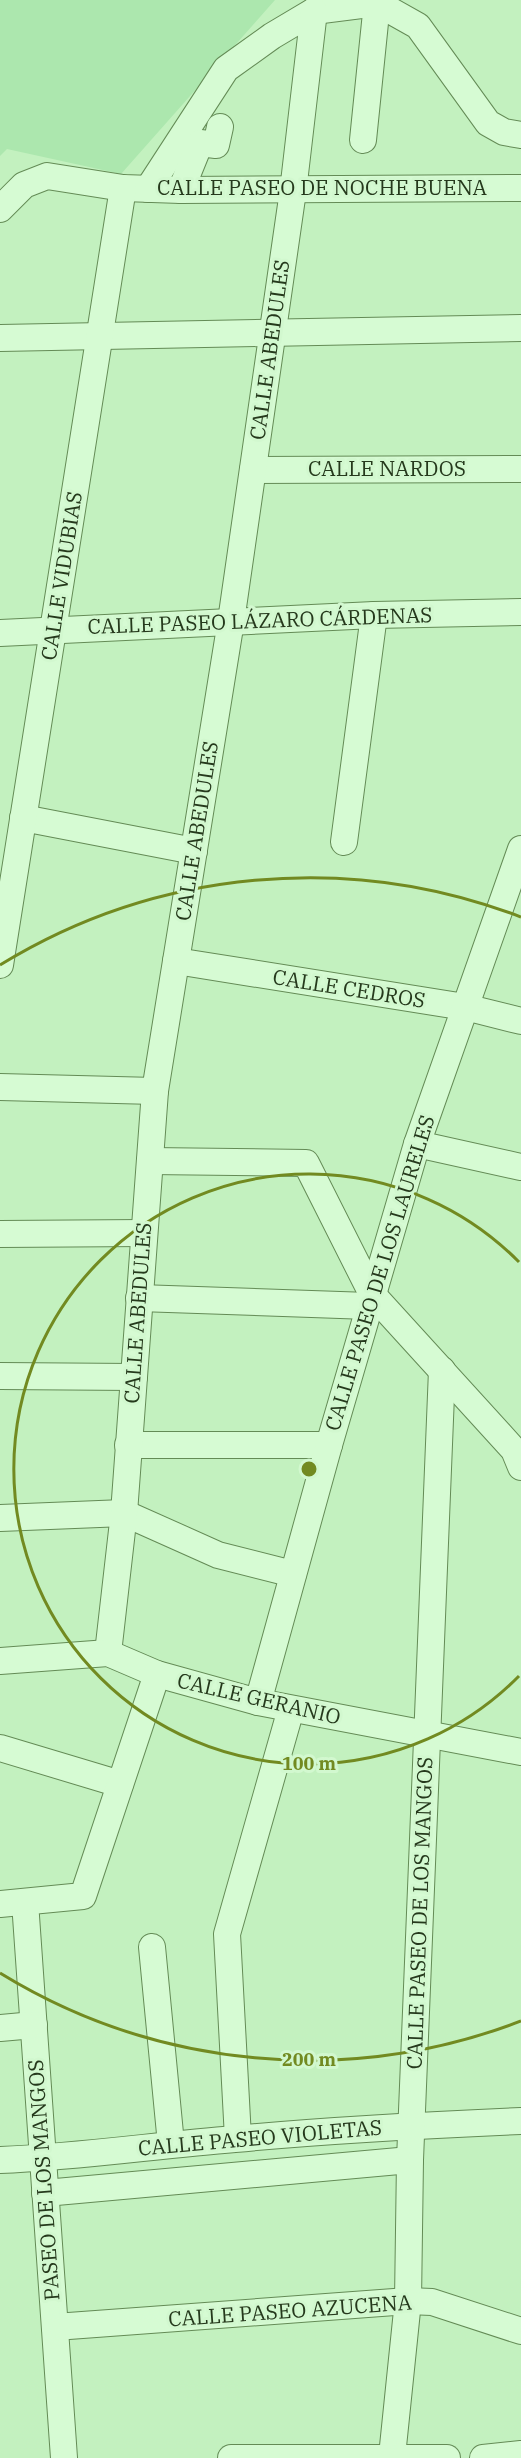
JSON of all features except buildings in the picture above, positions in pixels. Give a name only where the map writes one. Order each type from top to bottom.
[{"type":"street","points":[[363,140],[377,3]]},
{"type":"street","points":[[136,188],[226,69],[272,36],[315,11],[377,3],[418,26],[488,123],[504,132],[521,135]]},
{"type":"street","name":"CALLE ABEDULES","points":[[108,1653],[124,1513],[155,1091],[231,621],[293,191],[315,11]]},
{"type":"street","points":[[181,190],[200,143],[216,145],[220,127]]},
{"type":"street","name":"CALLE PASEO DE NOCHE BUENA","points":[[0,208],[24,185],[47,176],[136,188],[181,190],[521,188]]},
{"type":"street","name":"CALLE VIDUBIAS","points":[[0,965],[100,336],[136,188]]},
{"type":"street","points":[[0,338],[521,328]]},
{"type":"street","name":"CALLE NARDOS","points":[[253,470],[521,469]]},
{"type":"street","name":"CALLE PASEO LÁZARO CÁRDENAS","points":[[0,633],[374,615],[521,612]]},
{"type":"street","points":[[344,842],[374,615]]},
{"type":"street","points":[[23,818],[194,851]]},
{"type":"street","name":"CALLE PASEO DE LOS LAURELES","points":[[258,1702],[370,1300],[417,1144],[521,849]]},
{"type":"street","name":"CALLE CEDROS","points":[[176,961],[465,1007],[521,1021]]},
{"type":"street","points":[[0,1087],[155,1091]]},
{"type":"street","points":[[417,1144],[521,1167]]},
{"type":"street","points":[[150,1161],[306,1163],[370,1300],[442,1370],[514,1450],[521,1467]]},
{"type":"street","points":[[0,1233],[144,1233]]},
{"type":"street","points":[[140,1298],[370,1300]]},
{"type":"street","name":"CALLE PASEO DE LOS MANGOS","points":[[392,2456],[408,2301],[410,2160],[442,1370]]},
{"type":"street","points":[[0,1376],[134,1377]]},
{"type":"street","points":[[128,1445],[329,1444]]},
{"type":"street","points":[[0,1518],[124,1513],[218,1555],[293,1574]]},
{"type":"street","name":"CALLE GERANIO","points":[[0,1661],[108,1653],[157,1674],[258,1702],[521,1752]]},
{"type":"street","points":[[0,1904],[83,1896],[157,1674]]},
{"type":"street","points":[[238,2138],[227,1934],[291,1709]]},
{"type":"street","points":[[0,1748],[120,1784]]},
{"type":"street","name":"PASEO DE LOS MANGOS","points":[[25,1902],[63,2458]]},
{"type":"street","points":[[152,1947],[171,2144]]},
{"type":"street","points":[[0,2028],[34,2025]]},
{"type":"street","name":"CALLE PASEO VIOLETAS","points":[[0,2160],[43,2159],[238,2138],[521,2121]]},
{"type":"street","name":"CALLE PASEO VIOLETAS","points":[[45,2193],[410,2160]]},
{"type":"street","name":"CALLE PASEO AZUCENA","points":[[55,2327],[408,2301],[432,2302],[521,2331]]},
{"type":"street","points":[[483,2458],[521,2454]]},
{"type":"street","points":[[231,2458],[392,2456],[447,2458]]},
{"type":"green space","points":[[0,0],[275,0],[121,174],[7,149],[0,156]]}]
